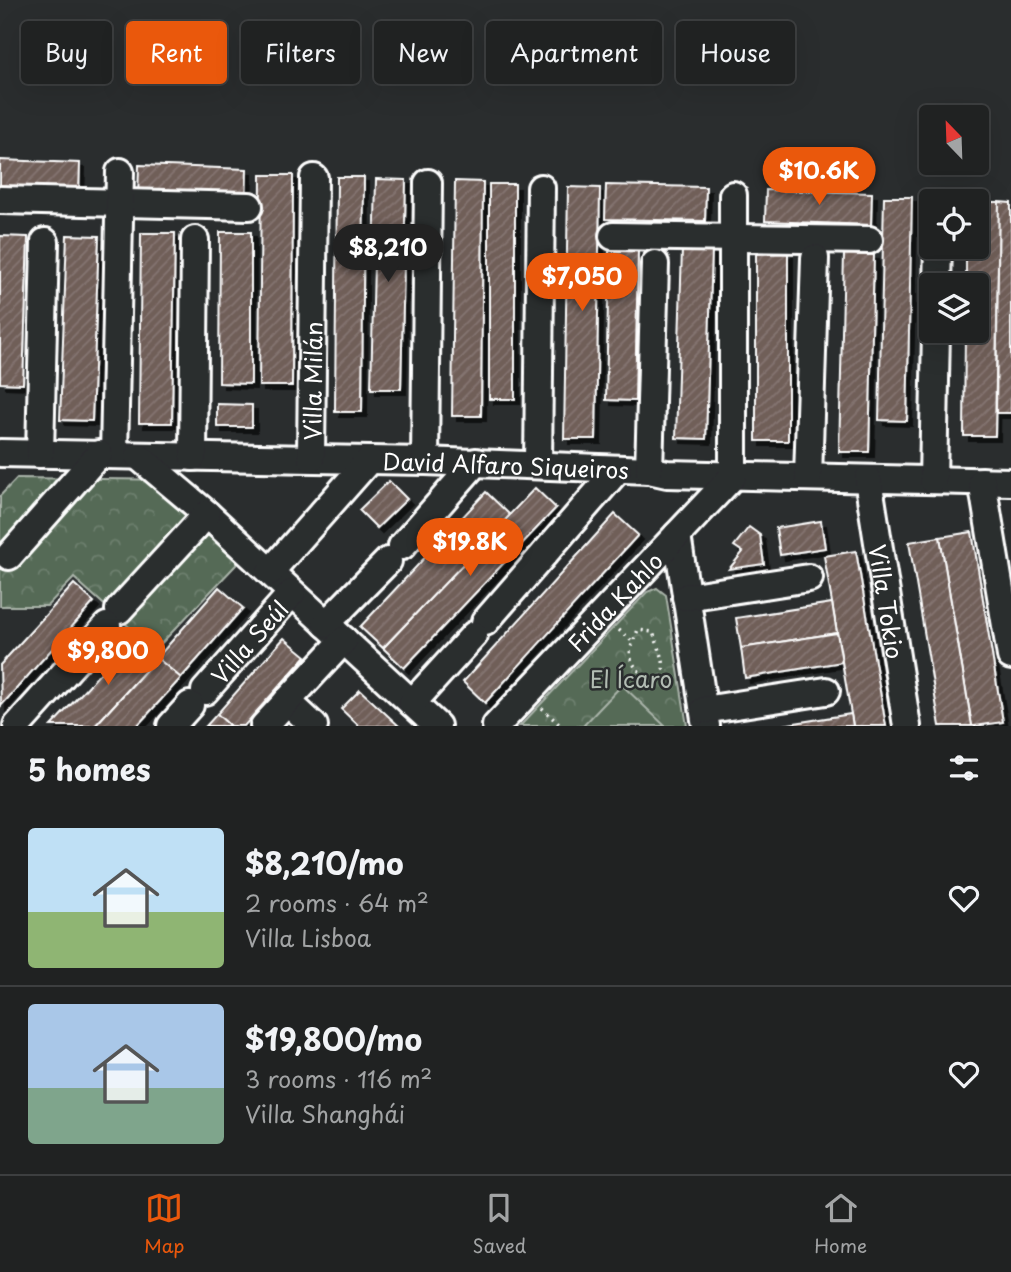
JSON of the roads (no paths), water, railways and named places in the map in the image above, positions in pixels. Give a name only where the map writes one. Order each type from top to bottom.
[{"type":"street","points":[[9,556],[117,455],[120,172]]},
{"type":"street","name":"Villa Milán","points":[[310,458],[314,178]]},
{"type":"street","points":[[425,461],[428,183]]},
{"type":"street","points":[[538,465],[541,188]]},
{"type":"street","points":[[733,195],[733,476]]},
{"type":"street","points":[[0,200],[249,206]]},
{"type":"street","points":[[613,236],[869,240]]},
{"type":"street","points":[[193,457],[195,240]]},
{"type":"street","points":[[40,454],[45,242]]},
{"type":"street","points":[[808,477],[815,258]]},
{"type":"street","points":[[649,470],[655,264]]},
{"type":"street","points":[[933,480],[936,343]]},
{"type":"street","name":"David Alfaro Siqueiros","points":[[0,453],[476,462],[649,470],[667,474],[1011,482]]},
{"type":"street","points":[[117,455],[207,514],[437,726]]},
{"type":"street","points":[[270,572],[369,460]]},
{"type":"street","points":[[264,726],[287,701],[395,553],[476,462]]},
{"type":"street","points":[[412,703],[480,629],[618,469]]},
{"type":"street","name":"Frida Kahlo","points":[[496,726],[733,476]]},
{"type":"street","name":"Villa Tokio","points":[[867,479],[907,726]]},
{"type":"street","points":[[982,481],[1011,656]]},
{"type":"street","points":[[17,726],[207,514]]},
{"type":"street","points":[[677,535],[705,718],[826,691]]},
{"type":"street","points":[[686,597],[809,578]]},
{"type":"street","name":"Villa Seúl","points":[[171,726],[292,593]]},
{"type":"street","points":[[287,701],[314,726]]},
{"type":"park label","name":"El Ícaro","points":[[631,678]]}]
